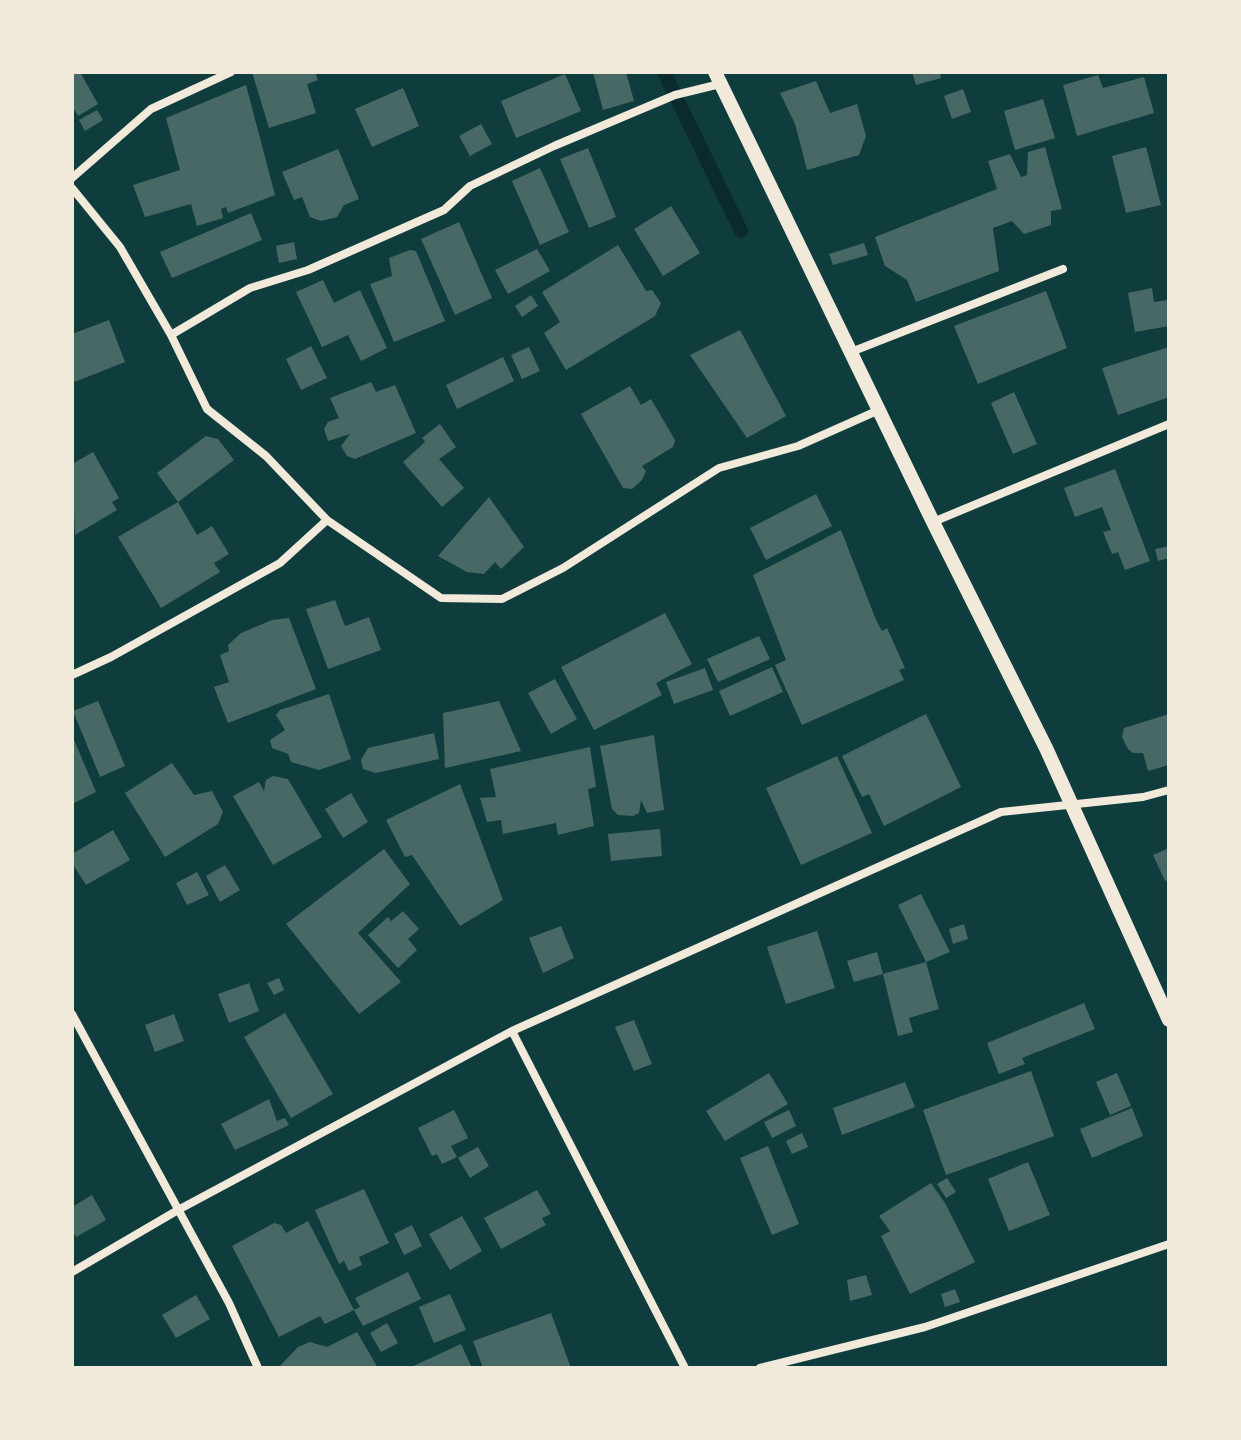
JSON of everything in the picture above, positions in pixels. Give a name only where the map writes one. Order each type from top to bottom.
[{"type":"street","points":[[72,178],[151,109],[231,72]]},
{"type":"street","points":[[171,335],[250,288],[308,270],[444,210],[470,186],[554,146],[718,78],[1073,803],[1169,1020]]},
{"type":"street","points":[[72,188],[120,247],[171,335],[207,409],[266,456],[327,520],[441,598],[502,599],[563,568],[719,468],[798,446],[879,410]]},
{"type":"street","points":[[851,352],[1063,269]]},
{"type":"street","points":[[933,522],[1169,424]]},
{"type":"street","points":[[72,675],[111,657],[280,563],[327,520]]},
{"type":"street","points":[[72,1272],[178,1210],[512,1031],[1001,812],[1143,797],[1169,790]]},
{"type":"street","points":[[72,1014],[229,1303],[258,1368]]},
{"type":"street","points":[[512,1031],[685,1368]]},
{"type":"street","points":[[760,1368],[925,1327],[1169,1244]]},
{"type":"building","points":[[72,72],[80,72],[98,104],[78,116],[72,106]]},
{"type":"building","points":[[252,72],[315,72],[318,80],[307,84],[316,113],[269,128]]},
{"type":"building","points":[[593,72],[626,72],[634,101],[603,110]]},
{"type":"building","points":[[912,72],[940,72],[941,78],[916,85]]},
{"type":"building","points":[[565,74],[581,111],[516,138],[501,101]]},
{"type":"building","points":[[1098,75],[1103,88],[1144,77],[1154,113],[1077,136],[1063,85]]},
{"type":"building","points":[[816,81],[830,113],[857,104],[866,136],[859,155],[807,170],[795,124],[780,93]]},
{"type":"building","points":[[246,85],[275,195],[228,213],[226,207],[221,209],[223,218],[197,226],[191,204],[145,217],[133,185],[180,170],[166,118]]},
{"type":"building","points":[[403,88],[419,126],[372,147],[355,109]]},
{"type":"building","points":[[963,89],[971,112],[952,119],[944,96]]},
{"type":"building","points":[[1043,99],[1055,138],[1015,150],[1004,111]]},
{"type":"building","points":[[97,110],[103,120],[85,131],[79,120]]},
{"type":"building","points":[[481,124],[492,144],[470,156],[459,136]]},
{"type":"building","points":[[1045,147],[1062,209],[1051,211],[1051,225],[1024,234],[1012,221],[993,228],[999,271],[916,302],[907,280],[885,266],[875,237],[997,189],[988,161],[1010,154],[1021,177],[1027,175],[1028,152]]},
{"type":"building","points":[[1146,147],[1161,205],[1126,213],[1112,156]]},
{"type":"building","points":[[588,148],[616,217],[589,228],[560,159]]},
{"type":"building","points":[[338,149],[359,199],[344,205],[337,217],[321,221],[310,217],[302,197],[294,200],[282,172]]},
{"type":"building","points":[[540,168],[569,232],[540,245],[512,181]]},
{"type":"building","points":[[671,206],[700,253],[663,276],[634,229]]},
{"type":"building","points":[[251,213],[262,240],[172,278],[160,252]]},
{"type":"building","points":[[459,222],[492,298],[455,315],[421,239]]},
{"type":"building","points":[[294,242],[297,259],[279,263],[276,246]]},
{"type":"building","points":[[864,243],[868,255],[833,265],[829,254]]},
{"type":"building","points":[[618,245],[646,291],[652,290],[661,303],[655,316],[566,370],[544,333],[560,322],[542,292]]},
{"type":"building","points":[[537,249],[550,271],[508,294],[495,270]]},
{"type":"building","points":[[410,250],[416,251],[445,321],[394,342],[370,284],[392,276],[389,258]]},
{"type":"building","points":[[323,280],[334,303],[360,290],[387,348],[361,361],[348,335],[322,347],[296,292]]},
{"type":"building","points":[[1152,288],[1154,302],[1169,300],[1169,326],[1135,332],[1128,293]]},
{"type":"building","points":[[1046,291],[1067,348],[978,384],[954,326]]},
{"type":"building","points":[[531,295],[538,306],[522,317],[515,306]]},
{"type":"building","points":[[109,320],[125,362],[72,383],[72,334]]},
{"type":"building","points":[[740,330],[786,416],[747,438],[690,355]]},
{"type":"building","points":[[311,346],[327,378],[301,390],[286,359]]},
{"type":"building","points":[[529,347],[540,371],[522,379],[511,355]]},
{"type":"building","points":[[1169,347],[1169,397],[1118,415],[1102,368]]},
{"type":"building","points":[[503,357],[514,381],[457,409],[446,385]]},
{"type":"building","points":[[371,382],[376,392],[395,385],[416,433],[355,459],[347,456],[341,446],[350,434],[328,441],[324,429],[328,422],[339,418],[330,398]]},
{"type":"building","points":[[630,386],[641,405],[651,399],[675,440],[673,447],[642,466],[646,471],[632,489],[623,488],[581,414]]},
{"type":"building","points":[[1014,392],[1037,444],[1013,454],[991,403]]},
{"type":"building","points":[[440,424],[456,447],[439,459],[464,488],[442,507],[403,462],[425,442],[422,438]]},
{"type":"building","points":[[206,436],[218,439],[234,460],[178,502],[157,473]]},
{"type":"building","points":[[93,452],[119,498],[112,502],[117,510],[75,535],[72,464]]},
{"type":"building","points":[[1115,469],[1150,561],[1125,570],[1118,552],[1112,554],[1103,532],[1111,530],[1102,507],[1075,517],[1064,488]]},
{"type":"building","points":[[816,494],[832,526],[766,560],[750,528]]},
{"type":"building","points":[[489,497],[524,547],[501,569],[495,562],[484,574],[467,572],[438,556]]},
{"type":"building","points":[[178,502],[197,535],[212,526],[229,554],[214,563],[220,572],[161,608],[118,537]]},
{"type":"building","points":[[841,530],[876,620],[882,631],[887,628],[905,668],[899,670],[904,680],[802,725],[775,665],[786,660],[753,575]]},
{"type":"building","points":[[1169,546],[1169,558],[1158,561],[1155,549]]},
{"type":"building","points":[[335,600],[345,626],[369,617],[381,650],[328,669],[306,609]]},
{"type":"building","points":[[665,613],[692,664],[656,683],[662,695],[594,730],[561,667]]},
{"type":"building","points":[[289,618],[316,689],[228,723],[214,687],[229,682],[220,655],[229,651],[228,645],[241,633],[272,620]]},
{"type":"building","points":[[759,636],[770,659],[718,682],[707,659]]},
{"type":"building","points":[[772,667],[783,692],[730,716],[719,691]]},
{"type":"building","points":[[705,668],[713,690],[674,704],[666,682]]},
{"type":"building","points":[[555,679],[577,719],[551,734],[528,693]]},
{"type":"building","points":[[329,694],[351,759],[319,770],[291,762],[288,754],[272,748],[270,740],[285,730],[276,715],[280,710]]},
{"type":"building","points":[[98,701],[125,766],[100,777],[73,711]]},
{"type":"building","points":[[499,701],[521,751],[445,768],[443,713]]},
{"type":"building","points":[[926,714],[961,787],[884,826],[869,794],[862,797],[842,756]]},
{"type":"building","points":[[1169,714],[1169,765],[1148,771],[1143,753],[1133,753],[1128,749],[1122,737],[1124,728]]},
{"type":"building","points":[[434,733],[439,759],[376,773],[363,769],[361,760],[368,748]]},
{"type":"building","points":[[72,735],[96,792],[72,804]]},
{"type":"building","points":[[654,735],[664,810],[647,813],[641,800],[639,813],[633,816],[618,815],[612,809],[600,746]]},
{"type":"building","points":[[590,747],[596,787],[588,789],[594,826],[558,835],[556,823],[503,834],[501,820],[487,822],[480,798],[496,797],[490,769]]},
{"type":"building","points":[[837,756],[872,833],[801,865],[766,788]]},
{"type":"building","points":[[172,763],[194,795],[212,791],[223,812],[218,824],[165,857],[125,793]]},
{"type":"building","points":[[273,776],[288,779],[322,837],[273,865],[233,796],[259,782],[264,791],[266,780]]},
{"type":"building","points":[[460,784],[503,900],[460,926],[412,855],[405,857],[386,820]]},
{"type":"building","points":[[351,793],[368,822],[343,838],[325,809]]},
{"type":"building","points":[[660,829],[662,856],[611,861],[608,834]]},
{"type":"building","points":[[113,830],[130,860],[86,885],[72,863],[72,854]]},
{"type":"building","points":[[1169,848],[1169,880],[1165,881],[1153,855]]},
{"type":"building","points":[[384,849],[410,884],[358,933],[401,982],[359,1014],[286,924]]},
{"type":"building","points":[[225,865],[240,890],[220,902],[206,876]]},
{"type":"building","points":[[197,872],[209,895],[187,905],[176,883]]},
{"type":"building","points":[[921,894],[950,952],[926,962],[898,905]]},
{"type":"building","points":[[403,911],[419,929],[408,939],[417,950],[398,968],[368,935],[388,917],[391,921]]},
{"type":"building","points":[[964,924],[968,939],[953,944],[949,929]]},
{"type":"building","points":[[561,926],[574,958],[543,973],[529,938]]},
{"type":"building","points":[[817,931],[835,988],[786,1004],[767,947]]},
{"type":"building","points":[[877,952],[883,974],[854,982],[847,961]]},
{"type":"building","points":[[926,962],[939,1009],[909,1018],[913,1032],[898,1036],[883,974]]},
{"type":"building","points":[[279,978],[284,990],[274,995],[267,983]]},
{"type":"building","points":[[249,983],[259,1011],[229,1023],[218,994]]},
{"type":"building","points":[[1084,1003],[1095,1029],[1022,1058],[1025,1064],[999,1074],[987,1043]]},
{"type":"building","points":[[285,1013],[333,1094],[291,1118],[244,1037]]},
{"type":"building","points":[[174,1014],[184,1041],[155,1052],[145,1025]]},
{"type":"building","points":[[634,1020],[652,1064],[634,1071],[615,1027]]},
{"type":"building","points":[[1031,1071],[1054,1136],[946,1175],[923,1110]]},
{"type":"building","points":[[769,1073],[788,1104],[725,1141],[706,1111]]},
{"type":"building","points":[[1117,1073],[1131,1106],[1110,1115],[1096,1082]]},
{"type":"building","points":[[905,1082],[915,1107],[842,1135],[833,1108]]},
{"type":"building","points":[[269,1099],[277,1121],[285,1118],[289,1125],[235,1150],[221,1124]]},
{"type":"building","points":[[1132,1108],[1143,1136],[1092,1158],[1080,1129]]},
{"type":"building","points":[[454,1110],[468,1138],[451,1146],[457,1157],[442,1164],[437,1154],[432,1156],[418,1128]]},
{"type":"building","points":[[789,1110],[796,1126],[772,1138],[764,1122]]},
{"type":"building","points":[[802,1133],[808,1147],[792,1154],[786,1141]]},
{"type":"building","points":[[768,1146],[799,1224],[772,1235],[740,1158]]},
{"type":"building","points":[[478,1147],[489,1166],[470,1178],[458,1158]]},
{"type":"building","points":[[1028,1162],[1050,1215],[1009,1231],[988,1179]]},
{"type":"building","points":[[947,1178],[956,1192],[946,1198],[937,1184]]},
{"type":"building","points":[[931,1183],[945,1203],[975,1262],[910,1294],[881,1236],[890,1231],[879,1216]]},
{"type":"building","points":[[364,1189],[389,1243],[359,1257],[362,1265],[349,1271],[344,1261],[339,1264],[315,1210]]},
{"type":"building","points":[[537,1190],[551,1214],[542,1218],[546,1225],[501,1249],[484,1218]]},
{"type":"building","points":[[92,1195],[106,1220],[76,1237],[72,1230],[72,1207]]},
{"type":"building","points":[[462,1216],[482,1251],[450,1270],[429,1234]]},
{"type":"building","points":[[308,1221],[354,1310],[325,1324],[320,1316],[279,1337],[232,1246],[274,1223],[281,1225],[286,1233]]},
{"type":"building","points":[[412,1225],[422,1246],[404,1255],[394,1234]]},
{"type":"building","points":[[408,1272],[421,1299],[363,1326],[354,1310],[360,1307],[355,1298]]},
{"type":"building","points":[[866,1275],[872,1295],[850,1301],[847,1280]]},
{"type":"building","points":[[955,1289],[960,1302],[945,1307],[941,1294]]},
{"type":"building","points":[[450,1294],[466,1330],[434,1343],[419,1307]]},
{"type":"building","points":[[196,1295],[210,1319],[176,1338],[162,1315]]},
{"type":"building","points":[[551,1313],[571,1368],[483,1368],[473,1341]]},
{"type":"building","points":[[387,1323],[398,1343],[381,1352],[370,1333]]},
{"type":"building","points":[[357,1332],[378,1368],[280,1366],[298,1347],[310,1342],[327,1347]]},
{"type":"building","points":[[461,1344],[472,1368],[409,1368]]},
{"type":"waterway","points":[[664,72],[741,231]]}]
